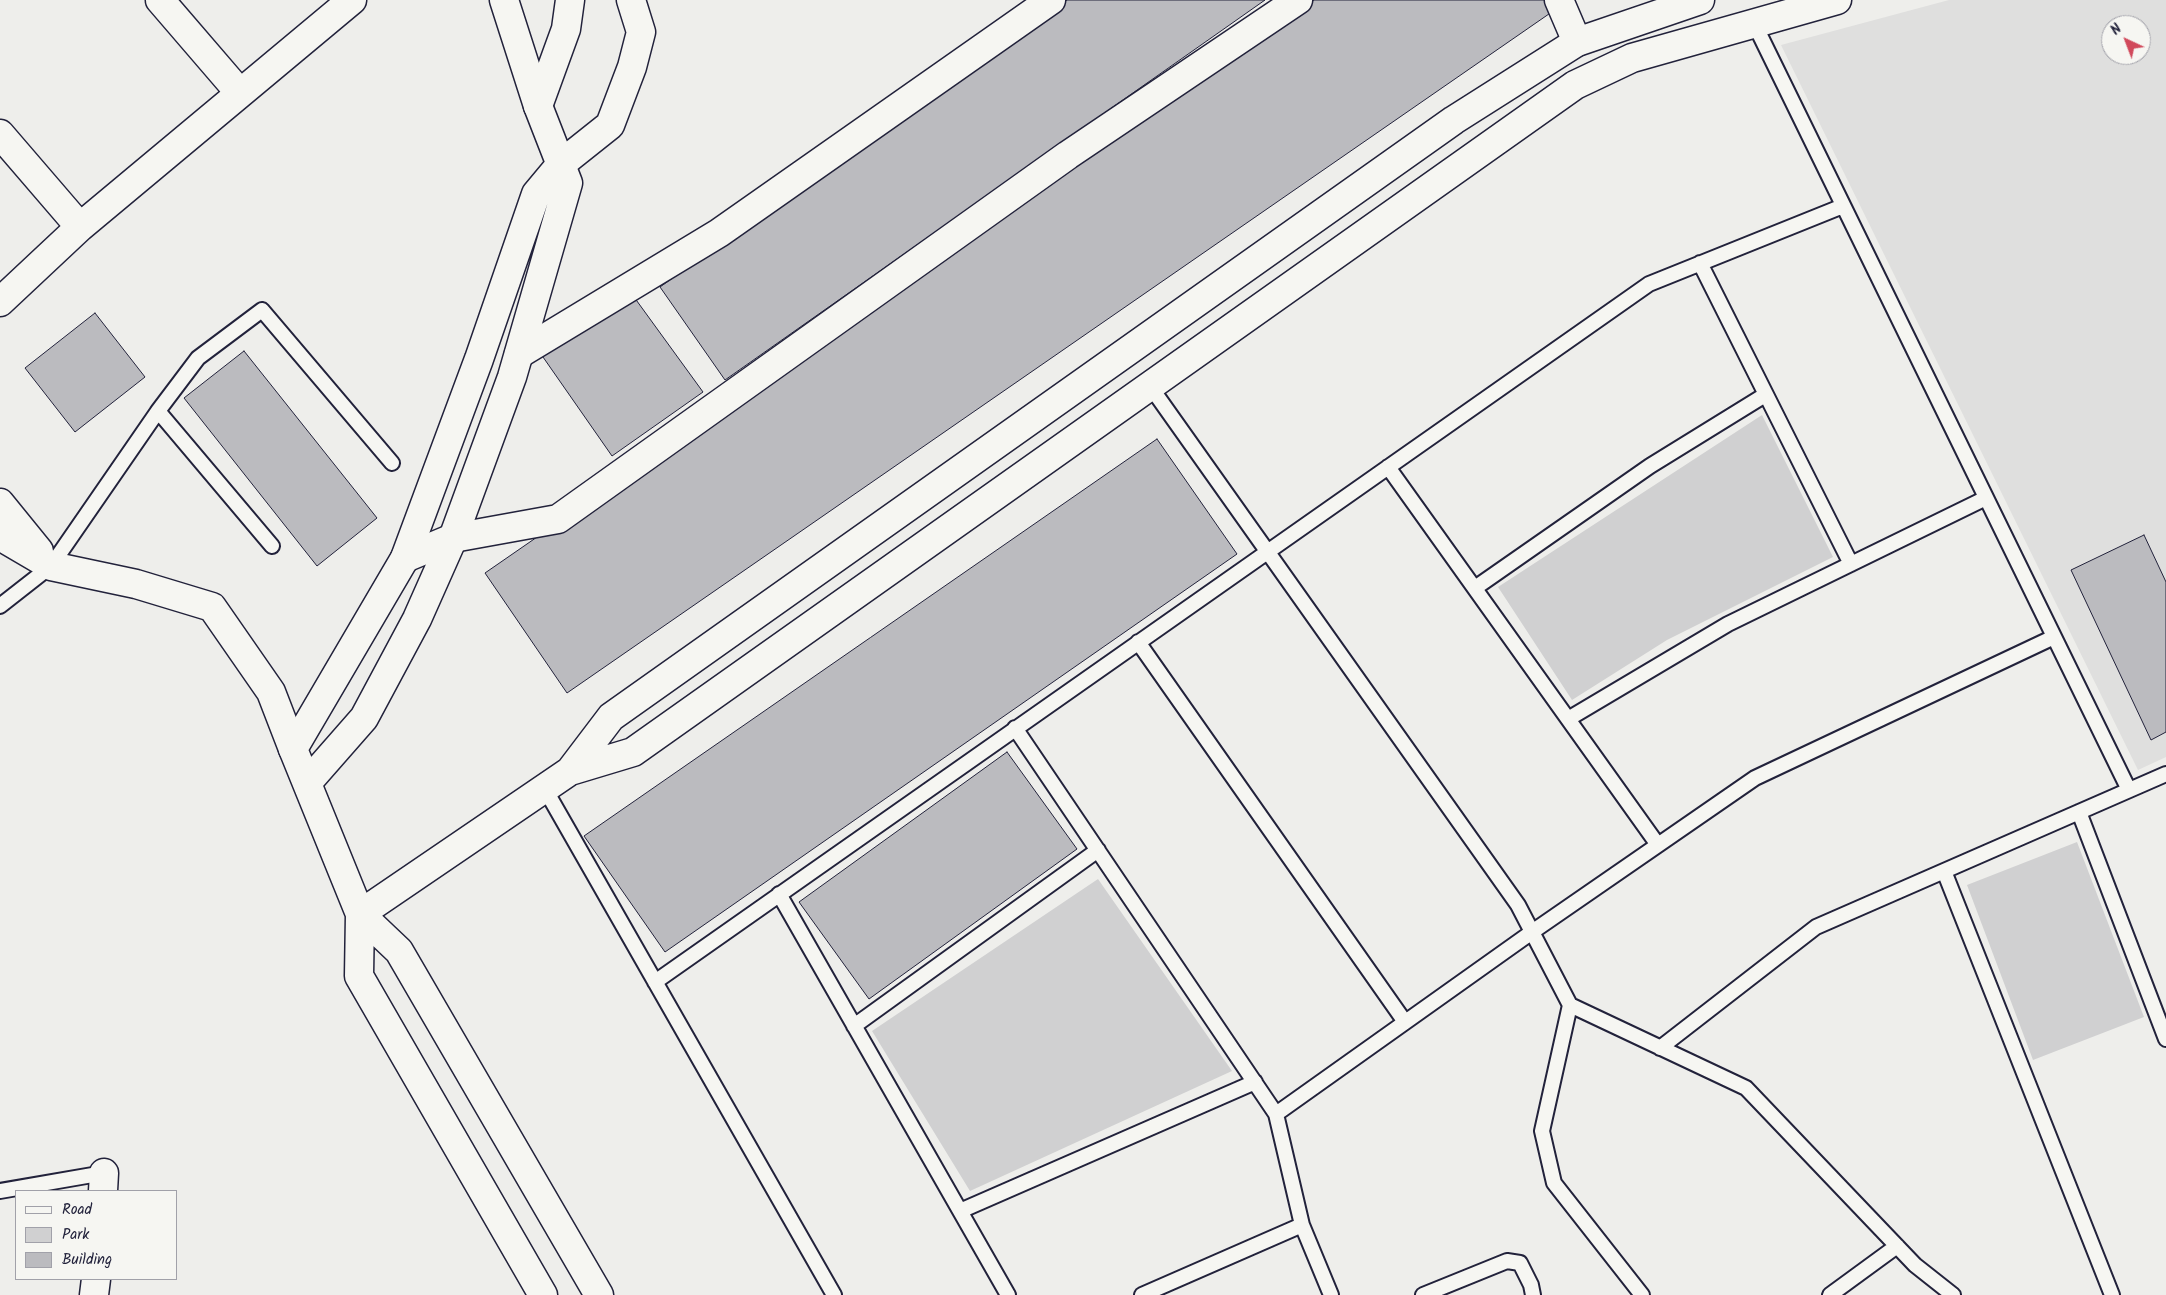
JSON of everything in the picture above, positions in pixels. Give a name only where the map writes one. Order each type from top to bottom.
[{"type":"street","points":[[160,0],[240,93]]},
{"type":"street","points":[[0,302],[80,227],[352,0]]},
{"type":"street","points":[[307,783],[364,718],[417,619],[453,538],[519,354],[568,183],[538,106],[504,0]]},
{"type":"street","points":[[538,106],[566,29],[570,0]]},
{"type":"street","points":[[293,749],[405,558],[479,359],[536,194],[561,164],[610,125],[632,67],[641,32],[631,0]]},
{"type":"street","points":[[519,354],[719,233],[1051,0]]},
{"type":"street","points":[[405,558],[453,538],[558,519],[1068,155],[1298,0]]},
{"type":"street","points":[[1559,0],[1577,42]]},
{"type":"street","points":[[570,771],[611,717],[1454,120],[1577,42],[1700,0]]},
{"type":"street","points":[[360,914],[570,771],[633,752],[1575,85],[1632,58],[1837,0]]},
{"type":"street","points":[[0,134],[80,227]]},
{"type":"street","points":[[0,503],[50,566]]},
{"type":"street","points":[[0,536],[50,566],[136,584],[212,606],[271,692],[360,914],[359,976],[543,1295]]},
{"type":"street","points":[[360,914],[399,951],[599,1295]]},
{"type":"street","points":[[94,1295],[96,1280]]},
{"type":"lane","points":[[1754,23],[2129,790]]},
{"type":"lane","points":[[655,982],[1648,284],[1843,206]]},
{"type":"lane","points":[[1700,263],[1851,564]]},
{"type":"lane","points":[[0,606],[50,566],[198,358],[262,310],[392,463]]},
{"type":"lane","points":[[1150,386],[1512,897],[1570,1005],[1746,1088],[1915,1265],[1953,1295]]},
{"type":"lane","points":[[1475,588],[1650,466],[1765,395]]},
{"type":"lane","points":[[158,412],[272,546]]},
{"type":"lane","points":[[1388,467],[1658,845]]},
{"type":"lane","points":[[1568,718],[1728,624],[1986,498]]},
{"type":"lane","points":[[1276,1114],[1532,932],[1754,778],[2054,637]]},
{"type":"lane","points":[[1138,642],[1405,1022]]},
{"type":"lane","points":[[1015,728],[1276,1114],[1302,1225],[1331,1295]]},
{"type":"lane","points":[[1660,1048],[1816,928],[2166,774]]},
{"type":"lane","points":[[545,788],[834,1295]]},
{"type":"lane","points":[[2079,812],[2166,1039]]},
{"type":"lane","points":[[854,1026],[1098,850]]},
{"type":"lane","points":[[1944,872],[2112,1295]]},
{"type":"lane","points":[[779,894],[1008,1295]]},
{"type":"lane","points":[[1570,1005],[1542,1131],[1554,1183],[1642,1295]]},
{"type":"lane","points":[[960,1211],[1255,1082]]},
{"type":"lane","points":[[0,1191],[103,1182]]},
{"type":"lane","points":[[1142,1295],[1302,1225]]},
{"type":"lane","points":[[1830,1295],[1897,1246]]},
{"type":"lane","points":[[1423,1295],[1507,1261],[1520,1263],[1531,1285],[1533,1295]]},
{"type":"shaded area","points":[[1949,0],[2166,0],[2166,757],[2138,770],[1781,45]]},
{"type":"green space","points":[[1762,415],[1833,557],[1667,640],[1572,700],[1498,587]]},
{"type":"green space","points":[[2077,842],[2144,1017],[2033,1060],[1967,885]]},
{"type":"green space","points":[[1098,879],[1232,1071],[970,1191],[872,1031]]},
{"type":"building","points":[[1067,0],[1265,0],[725,380],[660,287]]},
{"type":"building","points":[[1314,0],[1554,0],[1559,7],[567,693],[485,573]]},
{"type":"building","points":[[634,297],[703,392],[612,456],[536,347]]},
{"type":"building","points":[[95,313],[145,377],[75,432],[25,368]]},
{"type":"building","points":[[244,351],[377,518],[317,566],[184,398]]},
{"type":"building","points":[[1157,439],[1237,554],[665,952],[584,836]]},
{"type":"building","points":[[2144,535],[2166,582],[2166,732],[2151,740],[2071,570]]},
{"type":"building","points":[[1007,752],[1077,849],[869,999],[799,902]]}]
